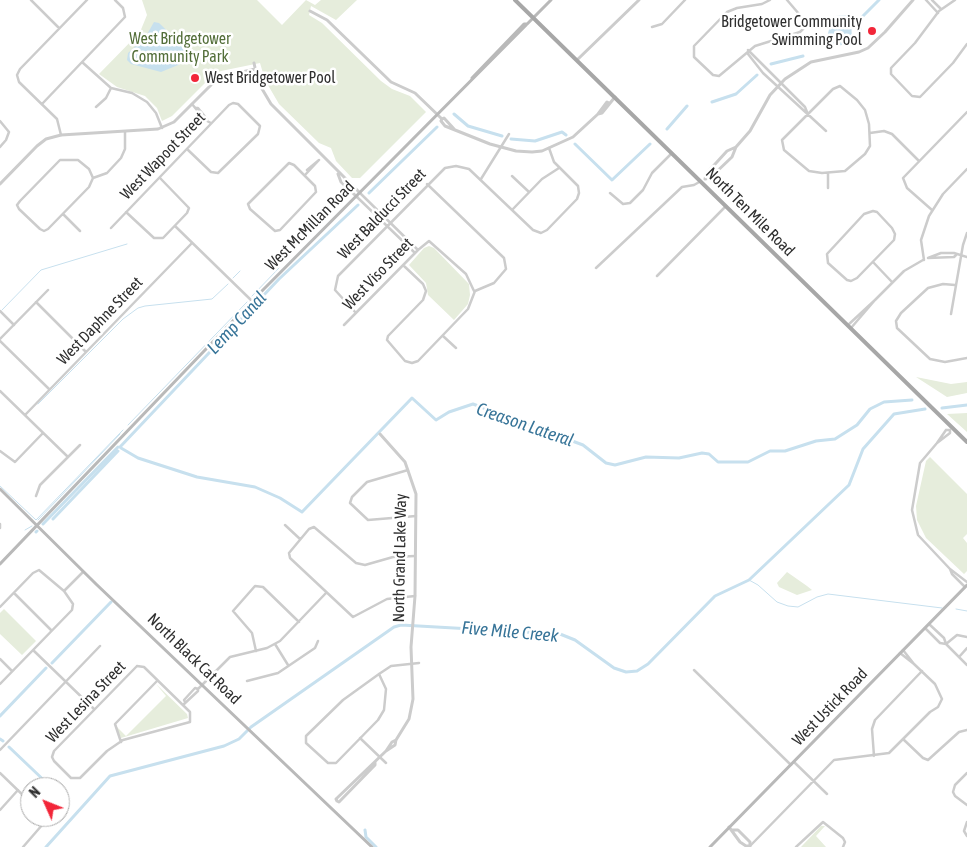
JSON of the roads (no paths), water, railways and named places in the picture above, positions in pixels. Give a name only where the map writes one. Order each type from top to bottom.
[{"type":"main road","name":"North Ten Mile Road","points":[[515,0],[702,181],[951,429],[967,442]]},
{"type":"main road","name":"West McMillan Road","points":[[0,564],[252,301],[551,0]]},
{"type":"main road","name":"North Black Cat Road","points":[[0,489],[83,572],[372,847]]},
{"type":"main road","name":"West Ustick Road","points":[[710,847],[731,829],[966,585]]},
{"type":"street","points":[[31,0],[60,28]]},
{"type":"street","points":[[61,135],[58,121],[19,82],[17,75],[20,69],[87,0]]},
{"type":"street","points":[[42,104],[122,20],[125,14],[123,8],[115,0]]},
{"type":"street","points":[[577,60],[639,0]]},
{"type":"street","points":[[652,27],[662,24],[685,0]]},
{"type":"street","points":[[770,0],[762,4],[737,8],[726,12],[692,50],[694,57],[716,76],[722,74],[748,50],[759,44],[798,34],[806,24],[804,18],[786,0]]},
{"type":"street","points":[[596,268],[682,187],[694,185],[710,178],[732,157],[736,147],[748,134],[766,101],[778,84],[791,73],[811,62],[859,52],[868,48],[913,0]]},
{"type":"street","points":[[926,0],[938,13]]},
{"type":"street","points":[[932,0],[941,9]]},
{"type":"street","points":[[955,0],[941,9],[890,72],[912,96],[917,98],[922,96],[954,63],[967,44]]},
{"type":"street","points":[[310,11],[327,20],[384,76],[399,86],[415,92],[438,114],[445,126],[467,137],[501,147],[532,152],[549,148],[573,137],[598,114],[607,102],[609,103],[615,97]]},
{"type":"street","points":[[748,50],[778,84],[805,106],[808,114],[826,131]]},
{"type":"street","points":[[82,62],[111,88],[132,93],[147,102],[156,114],[162,128]]},
{"type":"street","points":[[254,63],[258,82],[271,104],[418,250]]},
{"type":"street","points":[[0,184],[40,143],[61,135],[162,128],[174,122],[216,80],[224,76],[255,69]]},
{"type":"street","points":[[838,86],[843,87],[861,105],[867,116],[870,133],[868,150],[853,166],[841,172],[815,172],[803,168],[784,150],[782,144],[784,138],[808,114],[833,89],[838,86]]},
{"type":"street","points":[[96,107],[104,101],[111,88]]},
{"type":"street","name":"West Wapoot Street","points":[[111,228],[229,104],[234,103],[260,128],[258,134],[226,166],[215,174],[187,149]]},
{"type":"street","points":[[192,104],[211,123]]},
{"type":"street","points":[[932,210],[918,199],[902,180],[918,160],[967,112]]},
{"type":"street","points":[[0,121],[9,132],[6,140],[0,147]]},
{"type":"street","points":[[870,133],[884,131],[892,134],[918,160]]},
{"type":"street","points":[[93,178],[89,169],[78,160],[62,159],[18,205],[19,209],[44,231],[89,187],[93,178],[107,173],[121,158],[125,149],[125,132]]},
{"type":"street","points":[[509,134],[481,180],[533,230],[541,233],[547,230],[577,200],[579,192],[578,186],[559,168],[549,148]]},
{"type":"street","points":[[702,181],[726,151],[736,147]]},
{"type":"street","points":[[610,193],[626,204],[641,193],[652,173],[672,153]]},
{"type":"street","points":[[304,176],[324,156]]},
{"type":"street","points":[[289,163],[294,165],[304,176],[316,190],[280,230],[275,231],[250,209],[248,204],[289,163]]},
{"type":"street","name":"West Balducci Street","points":[[356,313],[338,296],[334,284],[338,276],[439,172],[451,166],[469,169],[481,180]]},
{"type":"street","points":[[512,210],[546,176],[559,168]]},
{"type":"street","points":[[924,260],[921,249],[922,232],[932,210],[967,169]]},
{"type":"street","points":[[337,171],[341,182],[414,253]]},
{"type":"street","points":[[828,173],[828,188]]},
{"type":"street","points":[[512,176],[529,192]]},
{"type":"street","points":[[126,212],[158,240],[175,226],[189,208],[159,178]]},
{"type":"street","points":[[403,265],[423,284],[426,292],[423,300],[388,336],[387,340],[405,361],[412,363],[418,361],[468,309],[475,291],[494,283],[504,272],[506,263],[428,184]]},
{"type":"street","points":[[658,276],[726,206]]},
{"type":"street","points":[[877,212],[895,232],[894,240],[873,262],[857,278],[851,281],[844,279],[828,263],[827,254],[866,213],[877,212]]},
{"type":"street","points":[[63,214],[80,231]]},
{"type":"street","points":[[175,226],[252,301]]},
{"type":"street","points":[[951,314],[955,285],[967,233]]},
{"type":"street","name":"West Viso Street","points":[[344,325],[414,253],[429,241],[466,274],[475,291]]},
{"type":"street","name":"West Daphne Street","points":[[25,415],[192,243]]},
{"type":"street","points":[[849,326],[871,302],[909,267],[941,253],[954,253],[967,257]]},
{"type":"street","points":[[873,262],[892,282]]},
{"type":"street","points":[[955,285],[943,284],[928,288],[901,313],[896,321],[897,328],[924,355],[937,362],[967,358]]},
{"type":"street","points":[[48,290],[0,340],[49,389]]},
{"type":"street","points":[[36,302],[86,352]]},
{"type":"street","points":[[0,311],[14,325]]},
{"type":"street","points":[[443,336],[456,348]]},
{"type":"street","points":[[0,391],[68,457]]},
{"type":"street","points":[[951,429],[946,430],[920,463],[912,501],[912,518],[916,531],[927,546],[966,585]]},
{"type":"street","points":[[0,451],[15,462],[44,433]]},
{"type":"street","name":"North Grand Lake Way","points":[[331,807],[337,801],[336,799],[386,751],[395,745],[396,740],[404,730],[412,710],[411,663],[415,596],[416,494],[408,470],[398,451],[380,434]]},
{"type":"street","points":[[36,496],[40,485],[80,445]]},
{"type":"street","points":[[408,470],[371,480],[350,501],[352,506],[368,520],[416,516]]},
{"type":"street","points":[[285,525],[300,539]]},
{"type":"street","points":[[415,556],[393,557],[365,565],[356,563],[314,528],[309,529],[288,553],[290,558],[326,593],[354,617],[387,599],[415,596]]},
{"type":"street","points":[[950,569],[952,574],[966,585]]},
{"type":"street","points":[[0,607],[33,573],[39,570],[64,591],[73,604],[72,610],[0,684]]},
{"type":"street","points":[[64,591],[83,572]]},
{"type":"street","points":[[256,650],[252,633],[233,611],[234,606],[258,585],[298,622]]},
{"type":"street","points":[[14,593],[52,630]]},
{"type":"street","points":[[184,704],[184,700],[195,688],[198,689],[230,657],[275,644],[326,593]]},
{"type":"street","points":[[929,624],[967,665]]},
{"type":"street","points":[[925,628],[940,642],[946,644]]},
{"type":"street","points":[[946,644],[957,635],[967,637]]},
{"type":"street","points":[[247,681],[269,677],[315,648],[318,641]]},
{"type":"street","points":[[275,644],[288,665]]},
{"type":"street","points":[[0,750],[100,646]]},
{"type":"street","points":[[959,657],[967,648]]},
{"type":"street","points":[[32,650],[94,709]]},
{"type":"street","points":[[750,847],[837,759],[889,753],[930,712],[938,707],[941,696],[935,684],[902,651]]},
{"type":"street","points":[[0,659],[12,671]]},
{"type":"street","points":[[379,674],[386,689],[384,710],[378,720],[332,765],[306,742],[306,736],[343,700],[379,674],[396,664],[418,663]]},
{"type":"street","name":"West Lesina Street","points":[[121,742],[107,750],[80,778],[76,779],[60,766],[52,756],[54,751],[134,668],[140,666],[157,680]]},
{"type":"street","points":[[694,670],[792,764],[827,794]]},
{"type":"street","points":[[874,756],[872,729],[875,720],[922,671]]},
{"type":"street","points":[[157,680],[184,704],[190,712],[191,718],[187,723],[121,742],[115,728],[116,723],[157,680]]},
{"type":"street","points":[[904,739],[923,758],[928,760],[961,731],[967,730]]},
{"type":"street","points":[[360,738],[386,763]]},
{"type":"street","points":[[967,773],[955,785],[953,792],[955,796],[967,805]]},
{"type":"street","points":[[0,774],[18,790],[0,810]]},
{"type":"street","points":[[796,847],[823,822],[826,822],[845,842],[843,847]]},
{"type":"street","points":[[967,822],[964,828],[967,836]]},
{"type":"street","points":[[23,847],[40,827]]},
{"type":"street","points":[[731,829],[740,842],[750,847]]},
{"type":"street","points":[[731,829],[738,830],[750,842],[750,847]]},
{"type":"water","points":[[849,15],[851,18],[852,41],[849,44],[828,47],[825,44],[832,19],[835,16]]},
{"type":"water","points":[[154,22],[159,23],[188,51],[189,56],[183,63],[161,72],[131,64],[127,60],[128,53],[145,38]]},
{"type":"waterway","points":[[860,39],[860,19],[879,0]]},
{"type":"waterway","points":[[771,64],[803,56]]},
{"type":"waterway","points":[[712,102],[736,94],[757,75]]},
{"type":"waterway","points":[[667,129],[687,106]]},
{"type":"waterway","points":[[454,114],[468,126],[502,136]]},
{"type":"waterway","name":"Lemp Canal","points":[[369,193],[437,127]]},
{"type":"waterway","points":[[511,139],[535,141],[562,132],[566,135]]},
{"type":"waterway","points":[[575,144],[612,180],[650,144]]},
{"type":"waterway","name":"Lemp Canal","points":[[120,447],[279,279],[358,205]]},
{"type":"waterway","points":[[2,310],[41,270],[127,244]]},
{"type":"waterway","points":[[252,296],[279,268]]},
{"type":"waterway","points":[[233,278],[240,271]]},
{"type":"waterway","points":[[38,404],[123,319],[138,308],[212,299],[228,284]]},
{"type":"waterway","points":[[128,425],[247,302]]},
{"type":"waterway","name":"Creason Lateral","points":[[121,448],[138,458],[197,477],[255,487],[280,498],[302,512],[412,398],[436,420],[449,412],[473,404],[583,445],[606,463],[615,465],[646,457],[679,458],[702,453],[709,454],[718,462],[748,462],[770,451],[785,451],[816,441],[835,439],[857,425],[870,409],[884,402],[912,400]]},
{"type":"waterway","points":[[942,408],[967,405]]},
{"type":"waterway","name":"Five Mile Creek","points":[[46,847],[110,776],[224,746],[239,739],[251,727],[394,627],[401,625],[560,634],[575,640],[614,668],[626,672],[637,671],[648,664],[715,596],[749,580],[849,485],[863,449],[894,414],[925,409]]},
{"type":"waterway","points":[[0,486],[36,520],[123,430]]},
{"type":"waterway","points":[[38,520],[120,434]]},
{"type":"waterway","name":"Creason Lateral","points":[[43,524],[118,447]]},
{"type":"waterway","name":"Creason Lateral","points":[[53,519],[118,451]]},
{"type":"waterway","points":[[25,530],[32,526]]},
{"type":"waterway","points":[[749,580],[758,585],[777,602],[788,606],[798,607],[817,597],[828,594],[942,608]]},
{"type":"waterway","name":"Lemp Canal","points":[[52,663],[111,602]]},
{"type":"waterway","points":[[956,609],[967,611]]},
{"type":"waterway","name":"Lemp Canal","points":[[0,716],[46,668]]},
{"type":"waterway","name":"Lemp Canal","points":[[9,747],[40,777]]},
{"type":"waterway","points":[[365,830],[366,837],[376,847]]},
{"type":"place","name":"Bridgetower Community Swimming Pool","points":[[872,31]]},
{"type":"place","name":"West Bridgetower Pool","points":[[195,78]]},
{"type":"park label","name":"West Bridgetower Community Park","points":[[180,48]]}]
